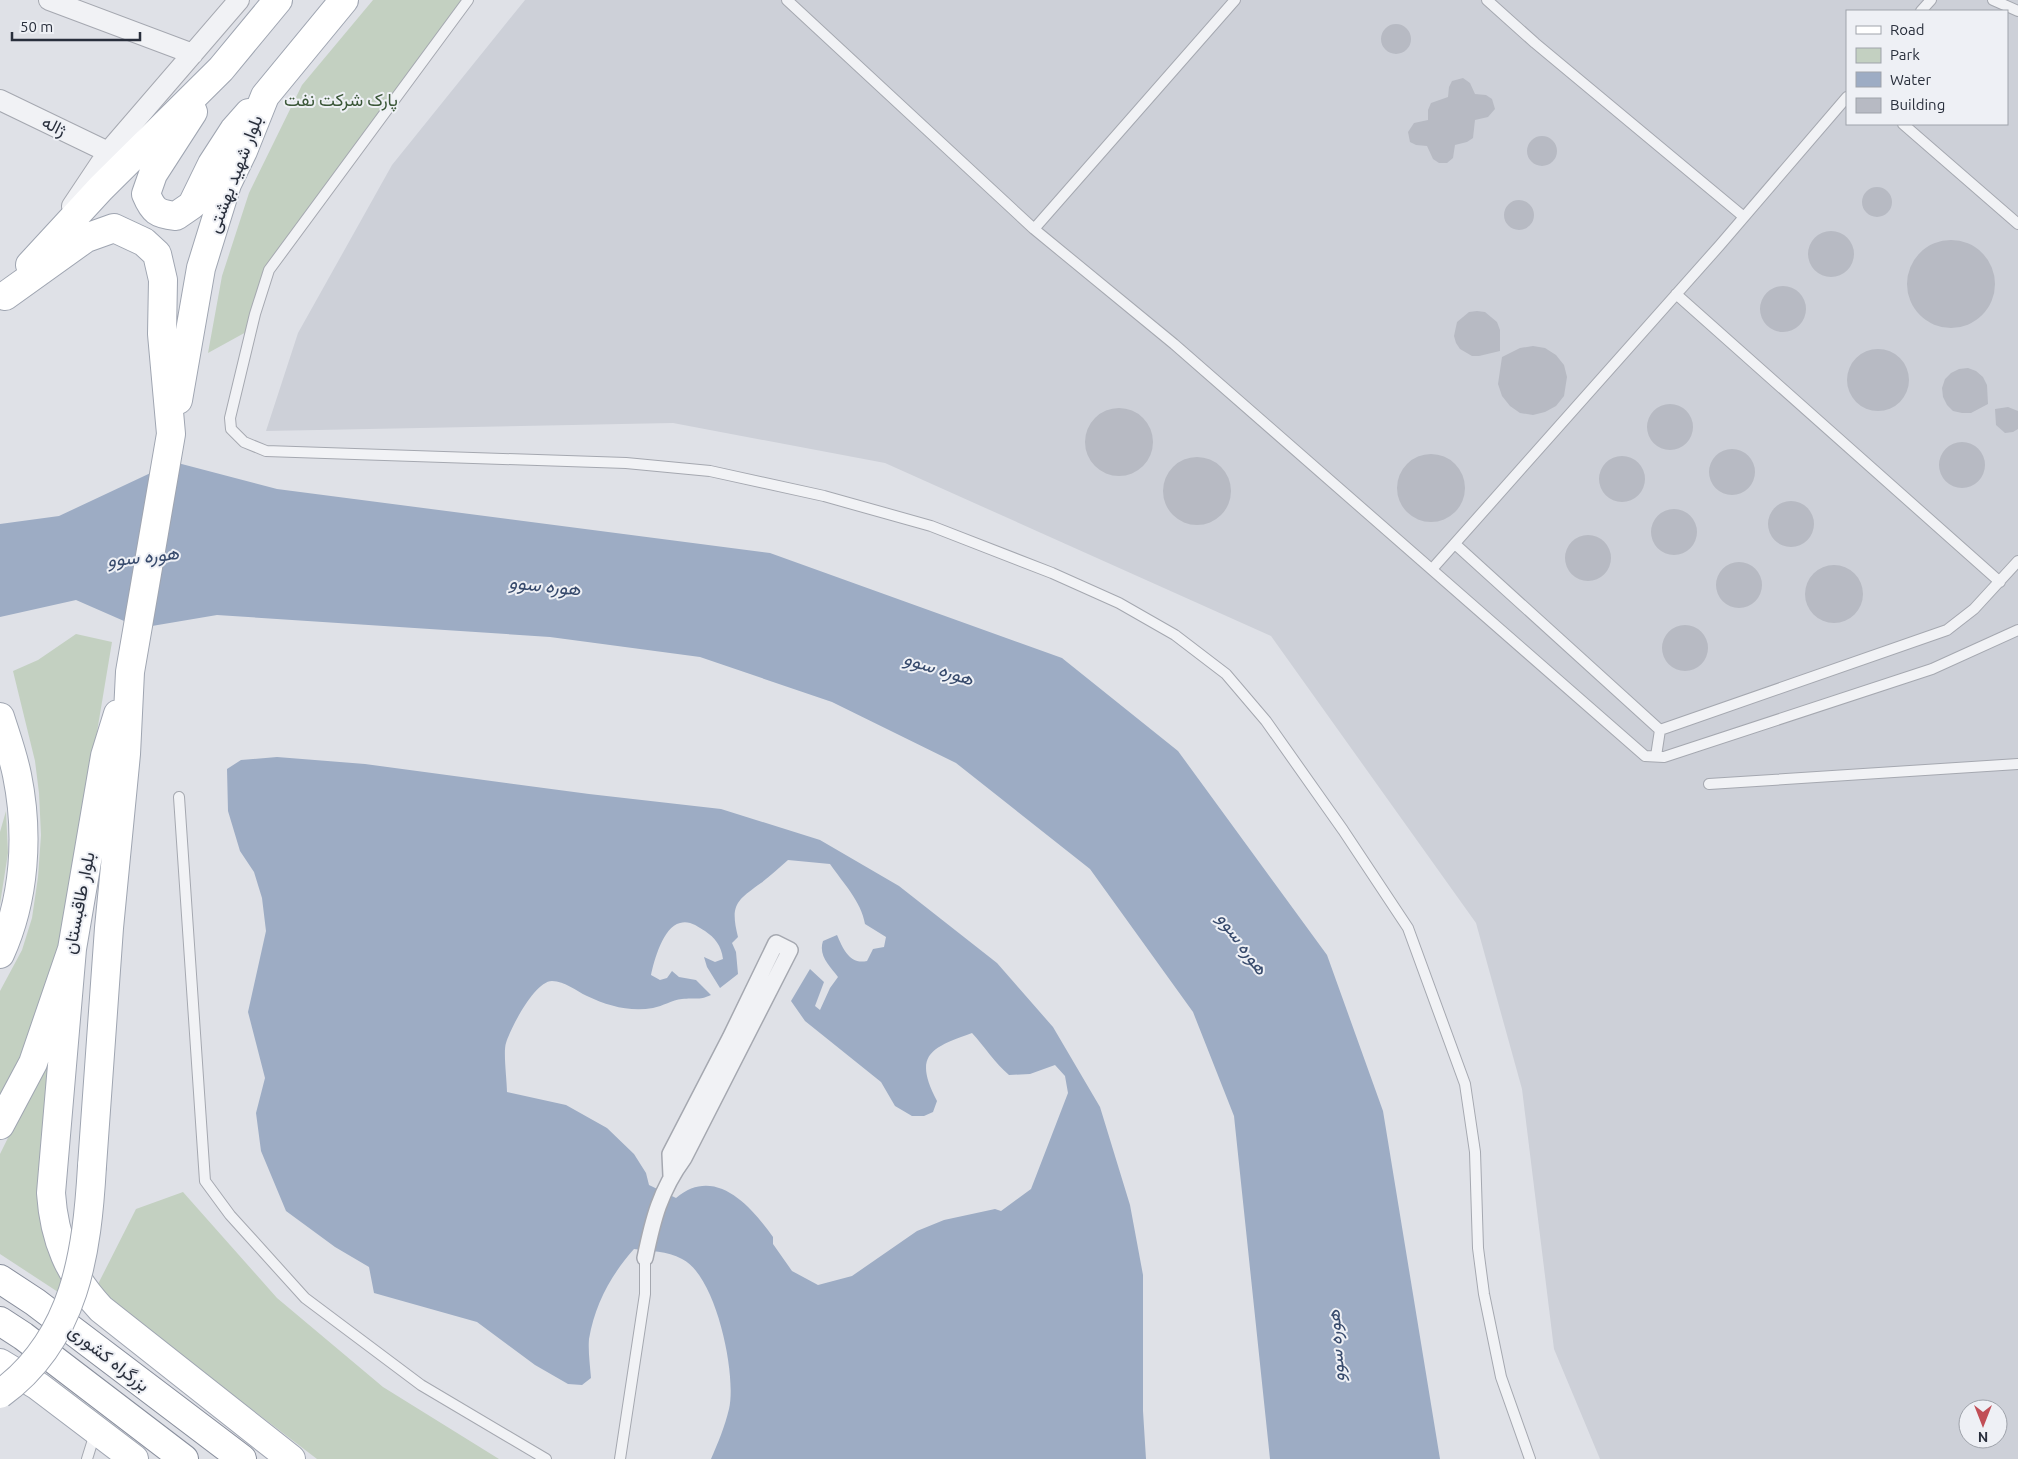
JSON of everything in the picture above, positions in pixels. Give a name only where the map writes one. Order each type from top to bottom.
[{"type":"main road","points":[[3,300],[42,251],[221,69],[278,0]]},
{"type":"main road","name":"بلوار شهید بهشتی","points":[[130,672],[201,268],[227,184],[243,151],[265,96],[344,0]]},
{"type":"main road","points":[[221,69],[153,174],[146,194],[151,206],[160,214],[176,216],[192,205],[212,164],[234,130],[265,96]]},
{"type":"main road","points":[[3,300],[86,238],[114,228],[144,242],[157,254],[163,280],[162,334],[172,434]]},
{"type":"main road","points":[[0,1394],[25,1373],[57,1331],[72,1296],[82,1256],[90,1207],[109,928],[126,754],[130,672]]},
{"type":"main road","name":"بلوار طاقبستان","points":[[0,1125],[33,1062],[72,949],[105,756],[130,672]]},
{"type":"main road","points":[[0,717],[17,774],[23,842],[19,895],[10,928],[0,954]]},
{"type":"main road","points":[[72,949],[51,1194],[54,1222],[60,1248],[90,1298],[291,1459]]},
{"type":"main road","name":"بزرگراه کشوری","points":[[0,1279],[49,1312],[242,1459]]},
{"type":"main road","name":"بزرگراه کشوری","points":[[0,1321],[23,1336],[184,1459]]},
{"type":"main road","points":[[0,1363],[38,1386],[134,1459]]},
{"type":"street","points":[[49,0],[193,54]]},
{"type":"street","points":[[42,251],[108,152],[239,0]]},
{"type":"street","name":"ژاله","points":[[0,100],[108,152]]},
{"type":"street","points":[[644,1258],[654,1214],[671,1176],[684,1158],[790,950],[776,943],[730,1038],[670,1154],[671,1176]]},
{"type":"lane","points":[[468,0],[269,270],[252,323],[230,418],[231,429],[244,442],[266,451],[626,464],[710,471],[824,496],[931,526],[1052,572],[1120,604],[1175,635],[1226,674],[1266,721],[1344,830],[1408,928],[1465,1084],[1475,1152],[1478,1248],[1484,1294],[1501,1377],[1530,1459]]},
{"type":"lane","points":[[787,0],[1034,228],[1174,344],[1433,568],[1646,756],[1664,757],[1932,668],[1972,652],[2018,630]]},
{"type":"lane","points":[[1034,228],[1235,0]]},
{"type":"lane","points":[[1487,0],[1535,43],[1744,217]]},
{"type":"lane","points":[[1921,10],[1931,0]]},
{"type":"lane","points":[[1993,0],[2018,11]]},
{"type":"lane","points":[[1433,568],[1744,217],[1846,98]]},
{"type":"lane","points":[[1904,125],[2018,224]]},
{"type":"lane","points":[[1676,294],[2000,582]]},
{"type":"lane","points":[[1455,544],[1660,730]]},
{"type":"lane","points":[[1660,730],[1947,630],[1974,609],[2018,561]]},
{"type":"lane","points":[[1656,756],[1660,730]]},
{"type":"lane","points":[[1709,784],[2018,764]]},
{"type":"lane","points":[[180,797],[205,1181],[230,1215],[305,1298],[421,1385],[546,1459]]},
{"type":"lane","points":[[620,1459],[644,1294],[644,1258]]},
{"type":"lane","points":[[87,1459],[96,1430]]},
{"type":"shaded area","points":[[525,0],[2018,0],[2018,1459],[1600,1459],[1554,1349],[1522,1089],[1476,923],[1271,636],[885,463],[673,423],[266,431],[298,333],[392,165]]},
{"type":"green space","name":"پارک شرکت نفت","points":[[373,0],[464,0],[267,269],[248,331],[208,353],[222,276],[249,193],[302,85]]},
{"type":"green space","points":[[76,634],[112,642],[67,912],[54,966],[16,1071],[0,1099],[0,991],[22,950],[32,918],[38,877],[41,835],[35,761],[13,671],[38,660]]},
{"type":"green space","points":[[6,811],[8,853],[0,904],[0,832]]},
{"type":"green space","points":[[50,1053],[63,1275],[58,1292],[0,1254],[0,1154]]},
{"type":"green space","points":[[183,1192],[277,1298],[383,1387],[499,1459],[317,1459],[162,1341],[96,1288],[136,1209]]},
{"type":"water","name":"هوره سوو","points":[[174,462],[277,489],[770,553],[1062,658],[1178,751],[1327,955],[1383,1111],[1440,1459],[1270,1459],[1234,1116],[1193,1012],[1090,869],[956,763],[832,702],[700,657],[550,637],[217,615],[140,628],[76,600],[0,617],[0,524],[59,516]]},
{"type":"water","points":[[277,757],[365,764],[589,794],[721,809],[820,840],[899,886],[997,963],[1053,1027],[1100,1107],[1130,1205],[1143,1275],[1143,1411],[1146,1459],[711,1459],[729,1409],[731,1393],[727,1351],[714,1305],[705,1284],[694,1269],[682,1259],[664,1253],[634,1249],[611,1280],[595,1314],[589,1339],[591,1378],[582,1385],[568,1384],[535,1365],[477,1322],[374,1293],[369,1267],[335,1247],[286,1211],[261,1151],[256,1113],[265,1078],[248,1012],[266,931],[262,898],[254,872],[240,851],[228,811],[227,769],[241,760]],"holes":[[[788,860],[830,864],[856,900],[865,924],[886,937],[884,947],[873,949],[867,961],[861,962],[848,955],[837,935],[823,941],[823,956],[838,977],[830,988],[820,1010],[815,1006],[824,982],[810,969],[791,1001],[805,1021],[881,1082],[895,1106],[912,1116],[924,1116],[933,1112],[937,1101],[926,1073],[926,1063],[930,1055],[945,1043],[972,1033],[1009,1075],[1030,1074],[1055,1065],[1065,1076],[1068,1093],[1031,1189],[1001,1211],[995,1209],[944,1220],[917,1231],[852,1276],[818,1285],[792,1271],[773,1244],[773,1237],[764,1225],[743,1202],[731,1194],[718,1188],[705,1186],[690,1189],[676,1198],[649,1185],[646,1173],[634,1154],[607,1128],[566,1105],[507,1092],[505,1053],[506,1043],[524,1006],[538,988],[552,981],[566,984],[603,1003],[628,1009],[653,1008],[678,1000],[711,995],[696,980],[679,977],[672,971],[667,978],[660,980],[651,975],[660,945],[669,931],[674,926],[687,922],[699,927],[715,939],[723,959],[715,962],[704,957],[707,967],[720,988],[738,974],[736,952],[732,943],[738,937],[735,911],[741,900]]]},
{"type":"building","points":[[1396,24],[1406,29],[1411,39],[1406,49],[1396,54],[1386,49],[1381,39],[1386,29]]},
{"type":"building","points":[[1463,78],[1470,83],[1475,94],[1486,95],[1492,99],[1495,109],[1488,117],[1475,120],[1473,138],[1467,142],[1455,145],[1453,158],[1447,163],[1439,163],[1433,159],[1427,146],[1416,145],[1410,142],[1408,132],[1414,123],[1428,120],[1428,110],[1431,103],[1448,97],[1452,81]]},
{"type":"building","points":[[1542,136],[1548,137],[1556,145],[1556,157],[1548,165],[1542,166],[1536,165],[1528,157],[1527,151],[1528,145],[1536,137]]},
{"type":"building","points":[[1877,187],[1883,188],[1891,196],[1891,208],[1883,216],[1877,217],[1871,216],[1863,208],[1862,202],[1863,196],[1871,188]]},
{"type":"building","points":[[1519,200],[1529,205],[1534,215],[1529,225],[1519,230],[1509,225],[1504,215],[1509,205]]},
{"type":"building","points":[[1831,231],[1844,235],[1850,241],[1854,254],[1850,267],[1844,273],[1831,277],[1818,273],[1812,267],[1808,254],[1812,241],[1818,235]]},
{"type":"building","points":[[1951,240],[1968,244],[1982,253],[1991,267],[1995,284],[1991,301],[1982,315],[1968,324],[1951,328],[1934,324],[1920,315],[1911,301],[1907,284],[1911,267],[1920,253],[1934,244]]},
{"type":"building","points":[[1783,286],[1796,290],[1802,296],[1806,309],[1802,322],[1796,328],[1783,332],[1770,328],[1764,322],[1760,309],[1764,296],[1770,290]]},
{"type":"building","points":[[1469,312],[1485,312],[1497,322],[1500,330],[1500,351],[1472,356],[1460,349],[1456,343],[1454,336],[1457,322]]},
{"type":"building","points":[[1533,346],[1545,348],[1556,355],[1564,365],[1567,377],[1564,396],[1556,406],[1545,412],[1533,415],[1520,413],[1510,406],[1502,396],[1498,384],[1502,357],[1520,348]]},
{"type":"building","points":[[1872,349],[1884,349],[1900,358],[1907,368],[1909,380],[1907,392],[1900,402],[1884,411],[1872,411],[1861,406],[1852,397],[1847,386],[1847,374],[1852,363],[1861,354]]},
{"type":"building","points":[[1968,368],[1976,371],[1983,377],[1987,385],[1988,404],[1971,413],[1953,411],[1943,397],[1942,388],[1945,379],[1959,369]]},
{"type":"building","points":[[1670,404],[1683,408],[1689,414],[1693,427],[1689,440],[1683,446],[1670,450],[1657,446],[1651,440],[1647,427],[1651,414],[1657,408]]},
{"type":"building","points":[[2008,407],[2018,411],[2018,429],[2005,433],[1996,425],[1995,409]]},
{"type":"building","points":[[1112,408],[1126,408],[1138,413],[1148,423],[1153,435],[1153,449],[1148,461],[1138,471],[1126,476],[1112,476],[1100,471],[1090,461],[1085,449],[1085,435],[1090,423],[1100,413]]},
{"type":"building","points":[[1962,442],[1975,446],[1981,452],[1985,465],[1981,478],[1975,484],[1962,488],[1949,484],[1943,478],[1939,465],[1943,452],[1949,446]]},
{"type":"building","points":[[1732,449],[1745,453],[1751,459],[1755,472],[1751,485],[1745,491],[1732,495],[1719,491],[1713,485],[1709,472],[1713,459],[1719,453]]},
{"type":"building","points":[[1424,454],[1438,454],[1450,459],[1460,469],[1465,481],[1465,495],[1460,507],[1450,517],[1438,522],[1424,522],[1412,517],[1402,507],[1397,495],[1397,481],[1402,469],[1412,459]]},
{"type":"building","points":[[1622,456],[1635,460],[1641,466],[1645,479],[1641,492],[1635,498],[1622,502],[1609,498],[1603,492],[1599,479],[1603,466],[1609,460]]},
{"type":"building","points":[[1190,457],[1204,457],[1216,462],[1226,472],[1231,484],[1231,498],[1226,510],[1216,520],[1204,525],[1190,525],[1178,520],[1168,510],[1163,498],[1163,484],[1168,472],[1178,462]]},
{"type":"building","points":[[1791,501],[1804,505],[1810,511],[1814,524],[1810,537],[1804,543],[1791,547],[1778,543],[1772,537],[1768,524],[1772,511],[1778,505]]},
{"type":"building","points":[[1674,509],[1687,513],[1693,519],[1697,532],[1693,545],[1687,551],[1674,555],[1661,551],[1655,545],[1651,532],[1655,519],[1661,513]]},
{"type":"building","points":[[1588,535],[1601,539],[1607,545],[1611,558],[1607,571],[1601,577],[1588,581],[1575,577],[1569,571],[1565,558],[1569,545],[1575,539]]},
{"type":"building","points":[[1739,562],[1752,566],[1758,572],[1762,585],[1758,598],[1752,604],[1739,608],[1726,604],[1720,598],[1716,585],[1720,572],[1726,566]]},
{"type":"building","points":[[1834,565],[1845,567],[1858,578],[1863,594],[1861,605],[1850,618],[1834,623],[1823,621],[1810,610],[1805,594],[1807,583],[1818,570]]},
{"type":"building","points":[[1685,625],[1698,629],[1704,635],[1708,648],[1704,661],[1698,667],[1685,671],[1672,667],[1666,661],[1662,648],[1666,635],[1672,629]]}]
